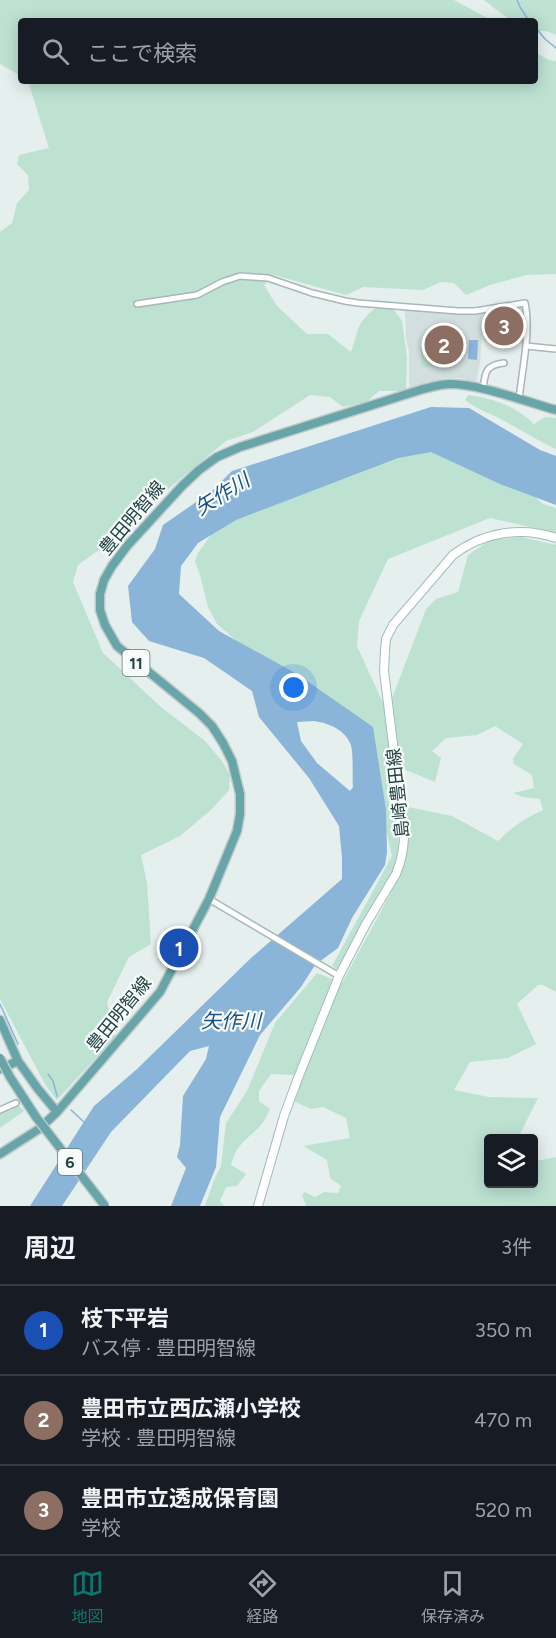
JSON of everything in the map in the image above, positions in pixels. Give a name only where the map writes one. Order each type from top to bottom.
[{"type":"main road","name":"豊田明智線","points":[[0,1154],[39,1129],[57,1112],[160,992],[209,899],[232,847],[239,824],[240,794],[237,778],[232,761],[219,735],[199,713],[117,646],[105,626],[100,610],[100,594],[104,580],[112,566],[127,546],[190,477],[217,457],[240,447],[423,389],[449,384],[483,389],[556,410]]},
{"type":"main road","name":"島崎豊田線","points":[[258,1206],[291,1097],[337,974],[396,874],[404,846],[403,814],[384,670],[386,639],[393,625],[453,555],[476,541],[511,532],[531,532],[556,538]]},
{"type":"main road","points":[[0,1020],[18,1061],[57,1112]]},
{"type":"main road","name":"6","points":[[0,1058],[36,1117],[105,1206]]},
{"type":"main road","points":[[0,1069],[18,1061]]},
{"type":"street","points":[[137,304],[197,295],[240,276],[268,278],[312,293],[358,303],[458,311],[475,311],[525,303],[527,311],[525,346],[519,399]]},
{"type":"street","points":[[525,346],[556,349]]},
{"type":"street","points":[[483,389],[488,368],[504,363]]},
{"type":"street","points":[[209,899],[337,974]]},
{"type":"street","points":[[0,1110],[16,1103]]},
{"type":"shaded area","points":[[523,304],[526,311],[524,344],[483,340],[482,334],[476,382],[445,378],[409,389],[409,352],[405,310],[483,312]]},
{"type":"green space","points":[[0,0],[454,0],[487,18],[18,18],[18,74],[0,64]]},
{"type":"green space","points":[[484,0],[556,0],[556,35],[538,31],[538,18],[507,18]]},
{"type":"green space","points":[[538,54],[556,61],[556,274],[526,275],[490,285],[466,295],[454,283],[441,282],[423,290],[363,287],[346,295],[274,275],[264,285],[277,306],[307,334],[328,334],[351,352],[359,327],[370,313],[377,307],[394,310],[402,321],[407,357],[406,391],[379,391],[366,402],[343,407],[330,397],[310,395],[253,432],[226,441],[111,541],[78,565],[73,582],[103,653],[161,707],[205,741],[222,761],[230,775],[229,790],[212,809],[180,836],[141,855],[147,883],[151,944],[129,957],[107,1002],[115,1037],[57,1100],[46,1086],[0,999],[0,232],[12,223],[17,203],[29,190],[28,175],[17,164],[19,155],[49,148],[29,84],[538,84]]},
{"type":"green space","points":[[488,323],[518,323],[517,332],[487,333]]},
{"type":"green space","points":[[437,330],[457,336],[460,345],[459,356],[451,366],[421,367],[421,347],[424,340],[437,339]]},
{"type":"green space","points":[[468,395],[504,404],[534,424],[545,417],[556,418],[556,449],[465,400]]},
{"type":"green space","points":[[440,446],[524,487],[543,504],[556,508],[556,533],[490,518],[388,559],[359,621],[357,646],[384,705],[389,727],[400,858],[339,971],[332,966],[392,856],[380,803],[373,734],[248,651],[217,624],[208,607],[195,561],[216,528],[377,462]]},
{"type":"green space","points":[[521,537],[556,545],[556,992],[543,985],[538,985],[517,1004],[536,1044],[508,1058],[470,1062],[454,1090],[489,1097],[538,1098],[520,1134],[484,1134],[484,1188],[538,1188],[538,1161],[556,1157],[556,1206],[306,1206],[302,1195],[305,1192],[315,1197],[324,1192],[338,1193],[341,1186],[330,1178],[327,1160],[303,1146],[350,1138],[346,1118],[323,1107],[311,1109],[295,1102],[299,1082],[293,1075],[271,1074],[259,1091],[259,1101],[270,1109],[261,1124],[239,1147],[231,1165],[246,1174],[237,1186],[226,1187],[220,1201],[224,1206],[205,1206],[221,1166],[226,1123],[247,1091],[275,1023],[317,973],[342,983],[393,889],[405,864],[408,807],[452,816],[498,841],[519,823],[543,810],[540,799],[513,793],[534,788],[532,775],[514,764],[513,759],[523,744],[495,726],[477,735],[446,738],[432,751],[441,758],[435,782],[401,768],[391,701],[426,609],[436,599],[458,592],[468,555],[490,540]]},
{"type":"green space","points":[[18,1105],[24,1111],[0,1128],[0,1113],[12,1110]]},
{"type":"water","points":[[469,340],[478,340],[477,360],[468,359]]},
{"type":"water","name":"矢作川","points":[[431,407],[469,408],[540,450],[556,456],[556,505],[500,484],[431,452],[398,458],[236,520],[198,543],[181,566],[179,594],[219,631],[297,674],[373,727],[386,810],[385,865],[352,918],[338,948],[315,965],[301,987],[260,1035],[220,1117],[216,1167],[200,1206],[171,1206],[186,1168],[177,1157],[180,1145],[183,1096],[206,1059],[209,1046],[190,1051],[111,1132],[62,1206],[30,1206],[94,1106],[136,1070],[251,958],[342,879],[339,826],[309,778],[259,717],[252,691],[204,658],[149,641],[132,622],[128,586],[155,549],[163,525],[212,491],[232,471]],"holes":[[[314,721],[340,730],[350,743],[353,787],[350,791],[317,763],[301,741],[297,722]]]},
{"type":"waterway","points":[[517,0],[527,18]]},
{"type":"waterway","points":[[538,31],[556,48]]},
{"type":"waterway","points":[[0,1004],[18,1044]]},
{"type":"waterway","points":[[48,1074],[53,1081],[57,1096]]},
{"type":"waterway","points":[[71,1110],[84,1122]]},
{"type":"place","name":"豊田市立透成保育園","points":[[504,326]]},
{"type":"place","name":"豊田市立西広瀬小学校","points":[[444,345]]},
{"type":"place","name":"枝下平岩","points":[[179,948]]}]
